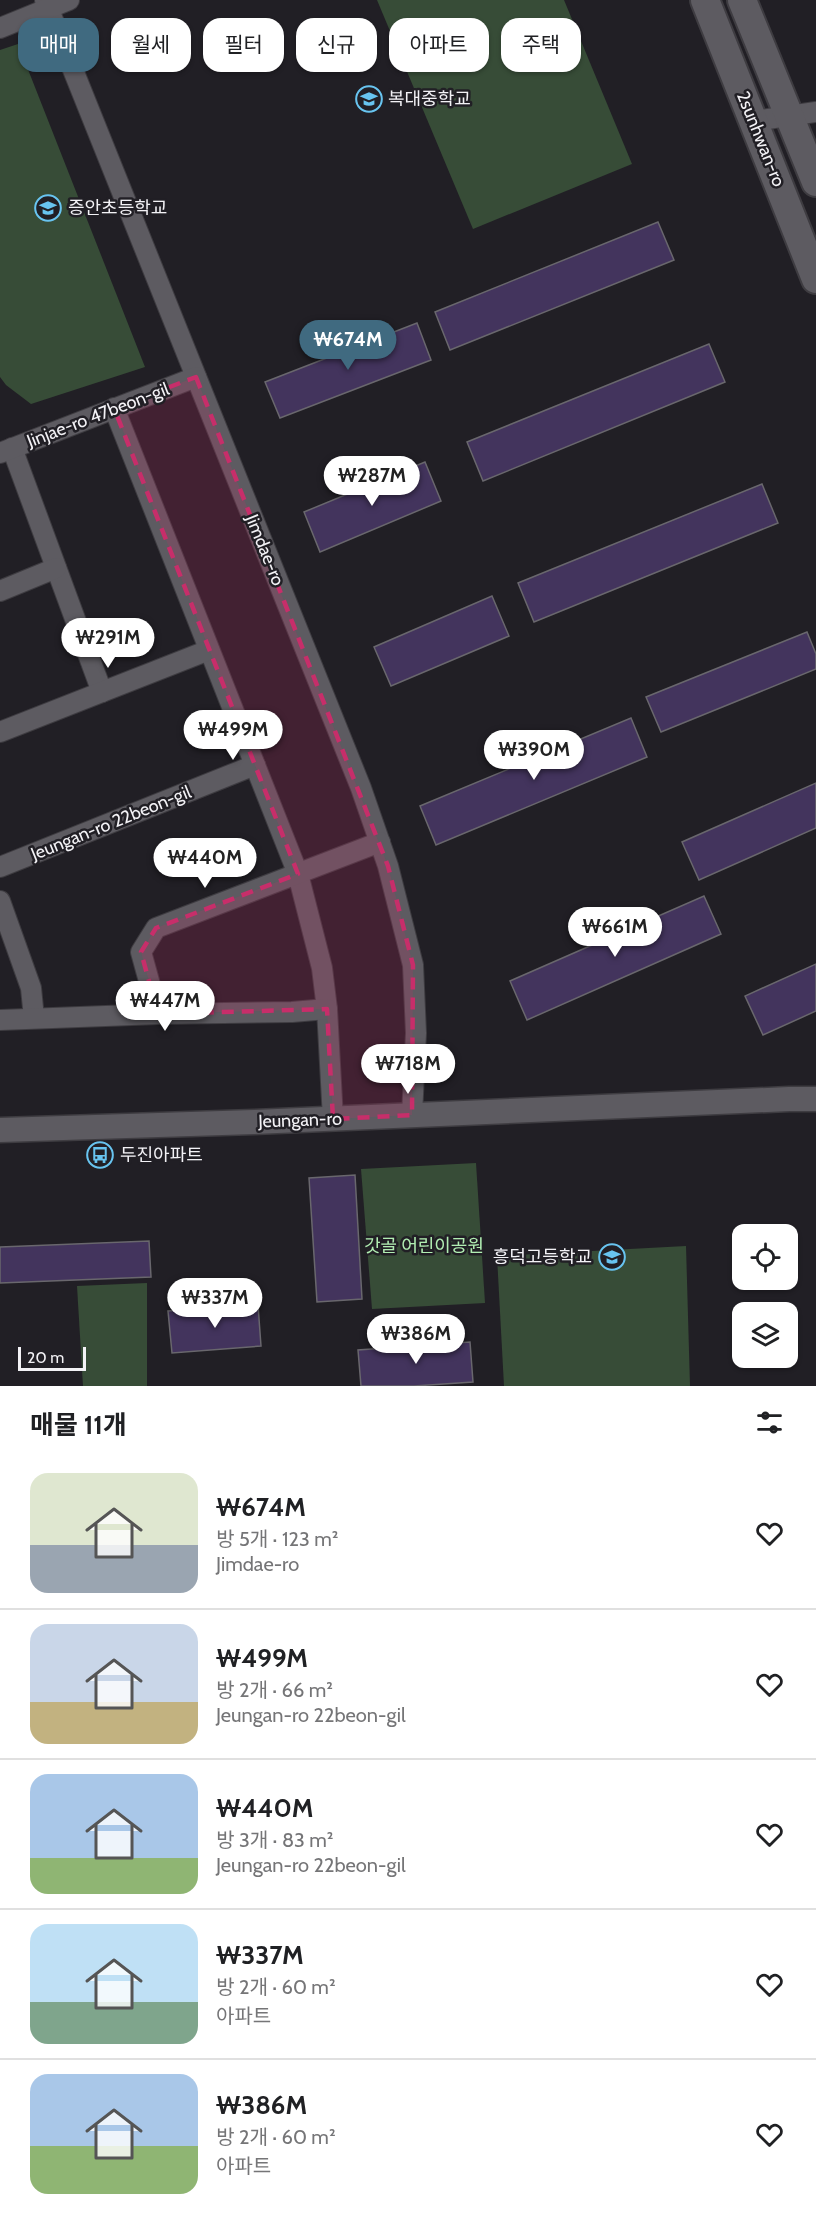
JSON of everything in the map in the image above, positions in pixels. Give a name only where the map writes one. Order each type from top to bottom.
[{"type":"main road","name":"2sunhwan-ro","points":[[705,0],[816,279]]},
{"type":"main road","name":"2sunhwan-ro","points":[[748,6],[802,114],[816,182]]},
{"type":"street","points":[[0,28],[46,4],[69,0]]},
{"type":"street","name":"Jimdae-ro","points":[[46,4],[361,788],[388,866],[414,965],[416,1033],[411,1115]]},
{"type":"street","points":[[753,121],[802,114]]},
{"type":"street","name":"Jinjae-ro 47beon-gil","points":[[6,450],[196,377]]},
{"type":"street","points":[[114,408],[298,874],[322,968],[327,1009],[333,1119]]},
{"type":"street","points":[[6,450],[56,568],[102,692]]},
{"type":"street","points":[[0,591],[56,568]]},
{"type":"street","points":[[0,732],[209,650]]},
{"type":"street","name":"Jeungan-ro 22beon-gil","points":[[0,867],[255,765]]},
{"type":"street","points":[[158,1014],[141,952],[156,928],[380,842]]},
{"type":"street","points":[[0,901],[31,988],[34,1018]]},
{"type":"street","points":[[0,1020],[292,1012],[327,1009]]},
{"type":"street","name":"Jeungan-ro","points":[[0,1130],[816,1099]]},
{"type":"highlighted area","points":[[196,377],[388,866],[413,965],[412,1115],[333,1119],[327,1009],[158,1014],[141,952],[156,928],[298,874],[114,408]]},
{"type":"green space","points":[[377,0],[564,0],[571,18],[501,18],[501,72],[581,72],[581,41],[632,164],[473,229],[407,72],[489,72],[489,18],[389,18],[389,29]]},
{"type":"green space","name":"증안초등학교","points":[[18,44],[18,72],[29,72],[145,367],[31,404],[6,385],[0,377],[0,50]]},
{"type":"green space","name":"갓골 어린이공원","points":[[476,1163],[485,1303],[372,1309],[361,1169]]},
{"type":"green space","points":[[686,1246],[690,1386],[504,1386],[497,1256]]},
{"type":"green space","points":[[147,1283],[147,1386],[83,1386],[77,1286]]},
{"type":"building","points":[[658,222],[674,260],[450,350],[435,312]]},
{"type":"building","points":[[417,323],[431,360],[280,418],[265,382]]},
{"type":"building","points":[[709,344],[725,382],[483,481],[467,442]]},
{"type":"building","points":[[425,462],[441,501],[320,552],[304,512]]},
{"type":"building","points":[[762,484],[778,523],[534,622],[518,583]]},
{"type":"building","points":[[492,596],[509,636],[391,686],[374,647]]},
{"type":"building","points":[[807,632],[816,654],[816,669],[661,732],[646,697]]},
{"type":"building","points":[[631,718],[647,757],[436,845],[420,806]]},
{"type":"building","points":[[816,783],[816,828],[699,880],[682,842]]},
{"type":"building","points":[[704,896],[721,934],[527,1020],[510,981]]},
{"type":"building","points":[[816,964],[816,1011],[763,1035],[745,996]]},
{"type":"building","points":[[355,1175],[362,1299],[317,1302],[309,1178]]},
{"type":"building","points":[[149,1241],[151,1277],[0,1283],[0,1247]]},
{"type":"building","points":[[258,1305],[261,1346],[172,1353],[168,1311]]},
{"type":"building","points":[[470,1342],[473,1382],[414,1386],[361,1386],[358,1350]]},
{"type":"place","name":"복대중학교","points":[[369,99]]},
{"type":"place","name":"증안초등학교","points":[[48,208]]},
{"type":"place","name":"두진아파트","points":[[100,1155]]},
{"type":"place","name":"흥덕고등학교","points":[[612,1257]]}]
